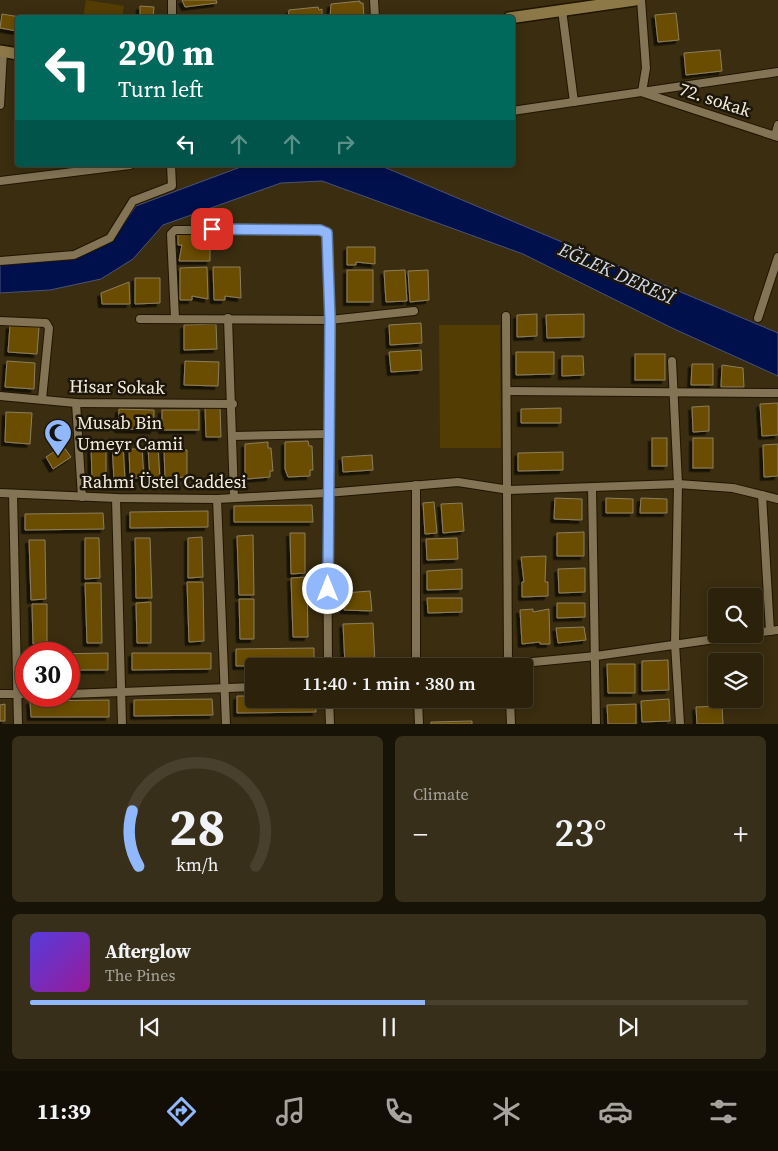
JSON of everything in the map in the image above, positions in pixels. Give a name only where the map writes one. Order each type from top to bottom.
[{"type":"street","points":[[172,0],[172,15]]},
{"type":"street","points":[[374,0],[374,15]]},
{"type":"street","points":[[515,17],[562,10],[574,4],[635,0]]},
{"type":"street","points":[[641,0],[646,68],[642,92]]},
{"type":"street","points":[[562,10],[574,102]]},
{"type":"street","points":[[0,105],[1,51],[15,53]]},
{"type":"street","points":[[515,111],[778,72]]},
{"type":"street","name":"72. sokak","points":[[642,92],[776,136]]},
{"type":"street","points":[[776,136],[778,125]]},
{"type":"street","points":[[0,181],[114,167]]},
{"type":"street","points":[[1,261],[74,255],[110,238],[133,201],[172,186],[171,167]]},
{"type":"street","points":[[175,318],[171,234],[175,230],[320,230],[327,233],[330,320],[327,493],[328,658]]},
{"type":"street","points":[[758,318],[778,258]]},
{"type":"street","points":[[140,319],[330,320],[414,311]]},
{"type":"street","points":[[506,316],[509,490],[508,658]]},
{"type":"street","points":[[228,318],[233,404],[234,498]]},
{"type":"street","points":[[0,321],[46,323],[49,328],[42,400]]},
{"type":"street","points":[[672,361],[678,484],[675,644],[680,724]]},
{"type":"street","points":[[508,390],[778,393]]},
{"type":"street","name":"Hisar Sokak","points":[[0,396],[76,403],[233,404]]},
{"type":"street","points":[[76,403],[82,497]]},
{"type":"street","points":[[233,436],[328,434]]},
{"type":"street","name":"Rahmi Üstel Caddesi","points":[[0,492],[82,497],[217,499],[327,493],[458,482],[509,490],[678,484],[734,488],[778,499]]},
{"type":"street","points":[[416,486],[416,658]]},
{"type":"street","points":[[592,488],[596,724]]},
{"type":"street","points":[[13,494],[20,642]]},
{"type":"street","points":[[762,495],[774,631]]},
{"type":"street","points":[[116,498],[122,724]]},
{"type":"street","points":[[217,499],[226,724]]},
{"type":"street","points":[[533,662],[596,656],[708,640]]},
{"type":"street","points":[[80,694],[245,688]]},
{"type":"street","points":[[0,694],[15,695]]},
{"type":"street","points":[[18,724],[20,707]]},
{"type":"street","points":[[329,708],[330,724]]},
{"type":"street","points":[[418,708],[419,724]]},
{"type":"street","points":[[510,708],[511,724]]},
{"type":"shaded area","points":[[86,0],[124,6],[122,15],[83,15]]},
{"type":"shaded area","points":[[439,325],[500,325],[501,448],[440,448]]},
{"type":"water","name":"EĞLEK DERESİ","points":[[241,167],[384,167],[778,333],[778,376],[672,328],[523,254],[322,181],[281,183],[163,225],[133,259],[101,279],[50,290],[0,293],[0,264],[81,256],[112,241],[136,206]]},
{"type":"building","points":[[182,0],[216,0],[217,3],[185,7]]},
{"type":"building","points":[[360,1],[360,3],[363,3],[364,15],[330,15],[331,4]]},
{"type":"building","points":[[140,6],[154,7],[153,15],[140,15]]},
{"type":"building","points":[[318,7],[319,10],[322,9],[322,15],[288,15],[289,10]]},
{"type":"building","points":[[676,13],[679,40],[658,42],[655,15]]},
{"type":"building","points":[[2,14],[15,16],[15,31],[0,28]]},
{"type":"building","points":[[720,50],[722,71],[686,75],[684,53]]},
{"type":"building","points":[[178,234],[210,234],[210,261],[179,261],[182,245],[178,245]]},
{"type":"building","points":[[347,247],[375,247],[375,264],[356,262],[356,265],[347,265]]},
{"type":"building","points":[[207,267],[208,299],[192,296],[192,300],[180,300],[180,268]]},
{"type":"building","points":[[213,267],[240,267],[241,298],[225,296],[225,300],[214,300]]},
{"type":"building","points":[[347,270],[373,270],[373,302],[347,302]]},
{"type":"building","points":[[405,270],[407,301],[386,302],[384,271]]},
{"type":"building","points":[[428,270],[429,300],[410,302],[408,271]]},
{"type":"building","points":[[135,278],[160,278],[160,303],[135,304]]},
{"type":"building","points":[[129,282],[130,304],[102,304],[101,293]]},
{"type":"building","points":[[537,314],[537,336],[517,337],[517,315]]},
{"type":"building","points":[[584,314],[584,337],[547,338],[546,315]]},
{"type":"building","points":[[421,323],[422,343],[390,345],[389,325]]},
{"type":"building","points":[[216,324],[217,349],[184,350],[184,325]]},
{"type":"building","points":[[10,325],[39,327],[37,354],[8,352]]},
{"type":"building","points":[[421,350],[422,370],[391,372],[389,352]]},
{"type":"building","points":[[516,352],[554,352],[554,374],[516,375]]},
{"type":"building","points":[[635,354],[665,354],[665,380],[635,380]]},
{"type":"building","points":[[562,356],[583,356],[584,375],[562,376]]},
{"type":"building","points":[[7,361],[35,363],[34,389],[5,387]]},
{"type":"building","points":[[185,361],[219,362],[218,386],[184,385]]},
{"type":"building","points":[[692,364],[713,364],[713,385],[691,385]]},
{"type":"building","points":[[722,365],[743,368],[744,387],[721,387]]},
{"type":"building","points":[[778,403],[778,435],[762,436],[760,404]]},
{"type":"building","points":[[709,406],[709,431],[693,432],[692,407]]},
{"type":"building","points":[[205,408],[220,408],[221,437],[206,437]]},
{"type":"building","points":[[561,408],[561,423],[521,423],[521,409]]},
{"type":"building","points":[[119,409],[154,410],[154,430],[118,429]]},
{"type":"building","points":[[162,410],[199,410],[199,430],[162,430]]},
{"type":"building","points":[[6,412],[32,413],[30,444],[5,442]]},
{"type":"building","points":[[652,438],[667,438],[667,466],[652,466]]},
{"type":"building","points":[[693,438],[713,438],[713,468],[693,468]]},
{"type":"building","points":[[308,441],[309,446],[312,446],[313,470],[310,470],[310,476],[288,477],[285,469],[285,442]]},
{"type":"building","points":[[268,442],[268,448],[271,448],[273,471],[270,471],[270,477],[247,479],[245,471],[245,444]]},
{"type":"building","points":[[106,444],[106,479],[92,479],[91,445]]},
{"type":"building","points":[[112,444],[123,444],[125,480],[114,480]]},
{"type":"building","points":[[778,444],[778,476],[764,477],[763,445]]},
{"type":"building","name":"Musab Bin Umeyr Camii","points":[[63,446],[71,457],[53,469],[46,457]]},
{"type":"building","points":[[158,447],[160,479],[150,479],[148,448]]},
{"type":"building","points":[[129,449],[142,449],[144,478],[130,478]]},
{"type":"building","points":[[164,450],[187,450],[187,477],[165,478]]},
{"type":"building","points":[[563,452],[563,470],[518,471],[518,453]]},
{"type":"building","points":[[372,455],[373,470],[343,472],[342,457]]},
{"type":"building","points":[[555,498],[582,499],[582,520],[554,519]]},
{"type":"building","points":[[606,498],[633,499],[633,513],[606,513]]},
{"type":"building","points":[[641,498],[667,499],[667,513],[640,513]]},
{"type":"building","points":[[434,502],[437,533],[425,534],[423,503]]},
{"type":"building","points":[[462,503],[464,531],[443,533],[441,504]]},
{"type":"building","points":[[312,505],[313,522],[234,522],[234,506]]},
{"type":"building","points":[[208,511],[208,527],[130,528],[130,512]]},
{"type":"building","points":[[103,513],[104,529],[25,530],[25,514]]},
{"type":"building","points":[[584,532],[584,556],[557,556],[557,533]]},
{"type":"building","points":[[290,533],[305,533],[305,573],[291,574]]},
{"type":"building","points":[[253,535],[254,595],[239,595],[237,536]]},
{"type":"building","points":[[202,537],[203,577],[188,578],[188,538]]},
{"type":"building","points":[[85,538],[99,538],[100,578],[85,579]]},
{"type":"building","points":[[135,538],[150,538],[152,598],[136,598]]},
{"type":"building","points":[[457,538],[458,559],[427,560],[426,539]]},
{"type":"building","points":[[29,540],[45,540],[46,599],[31,600]]},
{"type":"building","points":[[546,556],[545,582],[548,582],[548,596],[522,597],[522,582],[524,582],[521,557]]},
{"type":"building","points":[[585,568],[585,592],[559,593],[558,569]]},
{"type":"building","points":[[462,569],[462,589],[427,590],[427,571]]},
{"type":"building","points":[[307,577],[308,637],[293,637],[291,578]]},
{"type":"building","points":[[187,582],[203,582],[204,641],[189,642]]},
{"type":"building","points":[[85,583],[101,583],[102,643],[87,643]]},
{"type":"building","points":[[370,591],[372,611],[344,610],[344,593]]},
{"type":"building","points":[[427,598],[462,598],[462,612],[428,613]]},
{"type":"building","points":[[239,599],[254,599],[254,639],[240,639]]},
{"type":"building","points":[[151,602],[151,643],[137,643],[136,603]]},
{"type":"building","points":[[557,603],[585,603],[585,617],[557,618]]},
{"type":"building","points":[[32,604],[47,604],[47,642],[33,642]]},
{"type":"building","points":[[533,609],[533,612],[549,609],[550,644],[540,644],[540,642],[522,644],[520,610]]},
{"type":"building","points":[[373,623],[375,658],[345,658],[343,624]]},
{"type":"building","points":[[584,627],[586,640],[558,643],[556,628]]},
{"type":"building","points":[[314,648],[314,658],[245,658],[245,666],[236,666],[236,649]]},
{"type":"building","points":[[108,653],[108,670],[80,670],[80,654]]},
{"type":"building","points":[[132,653],[211,653],[211,669],[132,670]]},
{"type":"building","points":[[668,660],[669,690],[642,691],[642,661]]},
{"type":"building","points":[[607,664],[635,664],[635,693],[608,693]]},
{"type":"building","points":[[237,696],[245,696],[245,708],[316,708],[316,712],[237,713]]},
{"type":"building","points":[[212,699],[213,715],[134,716],[134,700]]},
{"type":"building","points":[[669,699],[670,721],[642,722],[641,701]]},
{"type":"building","points":[[80,700],[109,700],[109,717],[31,717],[30,707],[80,707]]},
{"type":"building","points":[[5,704],[5,721],[0,721],[0,705]]},
{"type":"building","points":[[636,704],[636,724],[608,724],[607,705]]},
{"type":"building","points":[[696,707],[722,708],[723,724],[697,724]]},
{"type":"building","points":[[472,721],[472,724],[431,724],[431,722]]},
{"type":"place","name":"Musab Bin Umeyr Camii","points":[[58,457]]},
{"type":"route","points":[[212,229],[324,230],[327,233],[330,320],[327,493],[328,589]]}]
